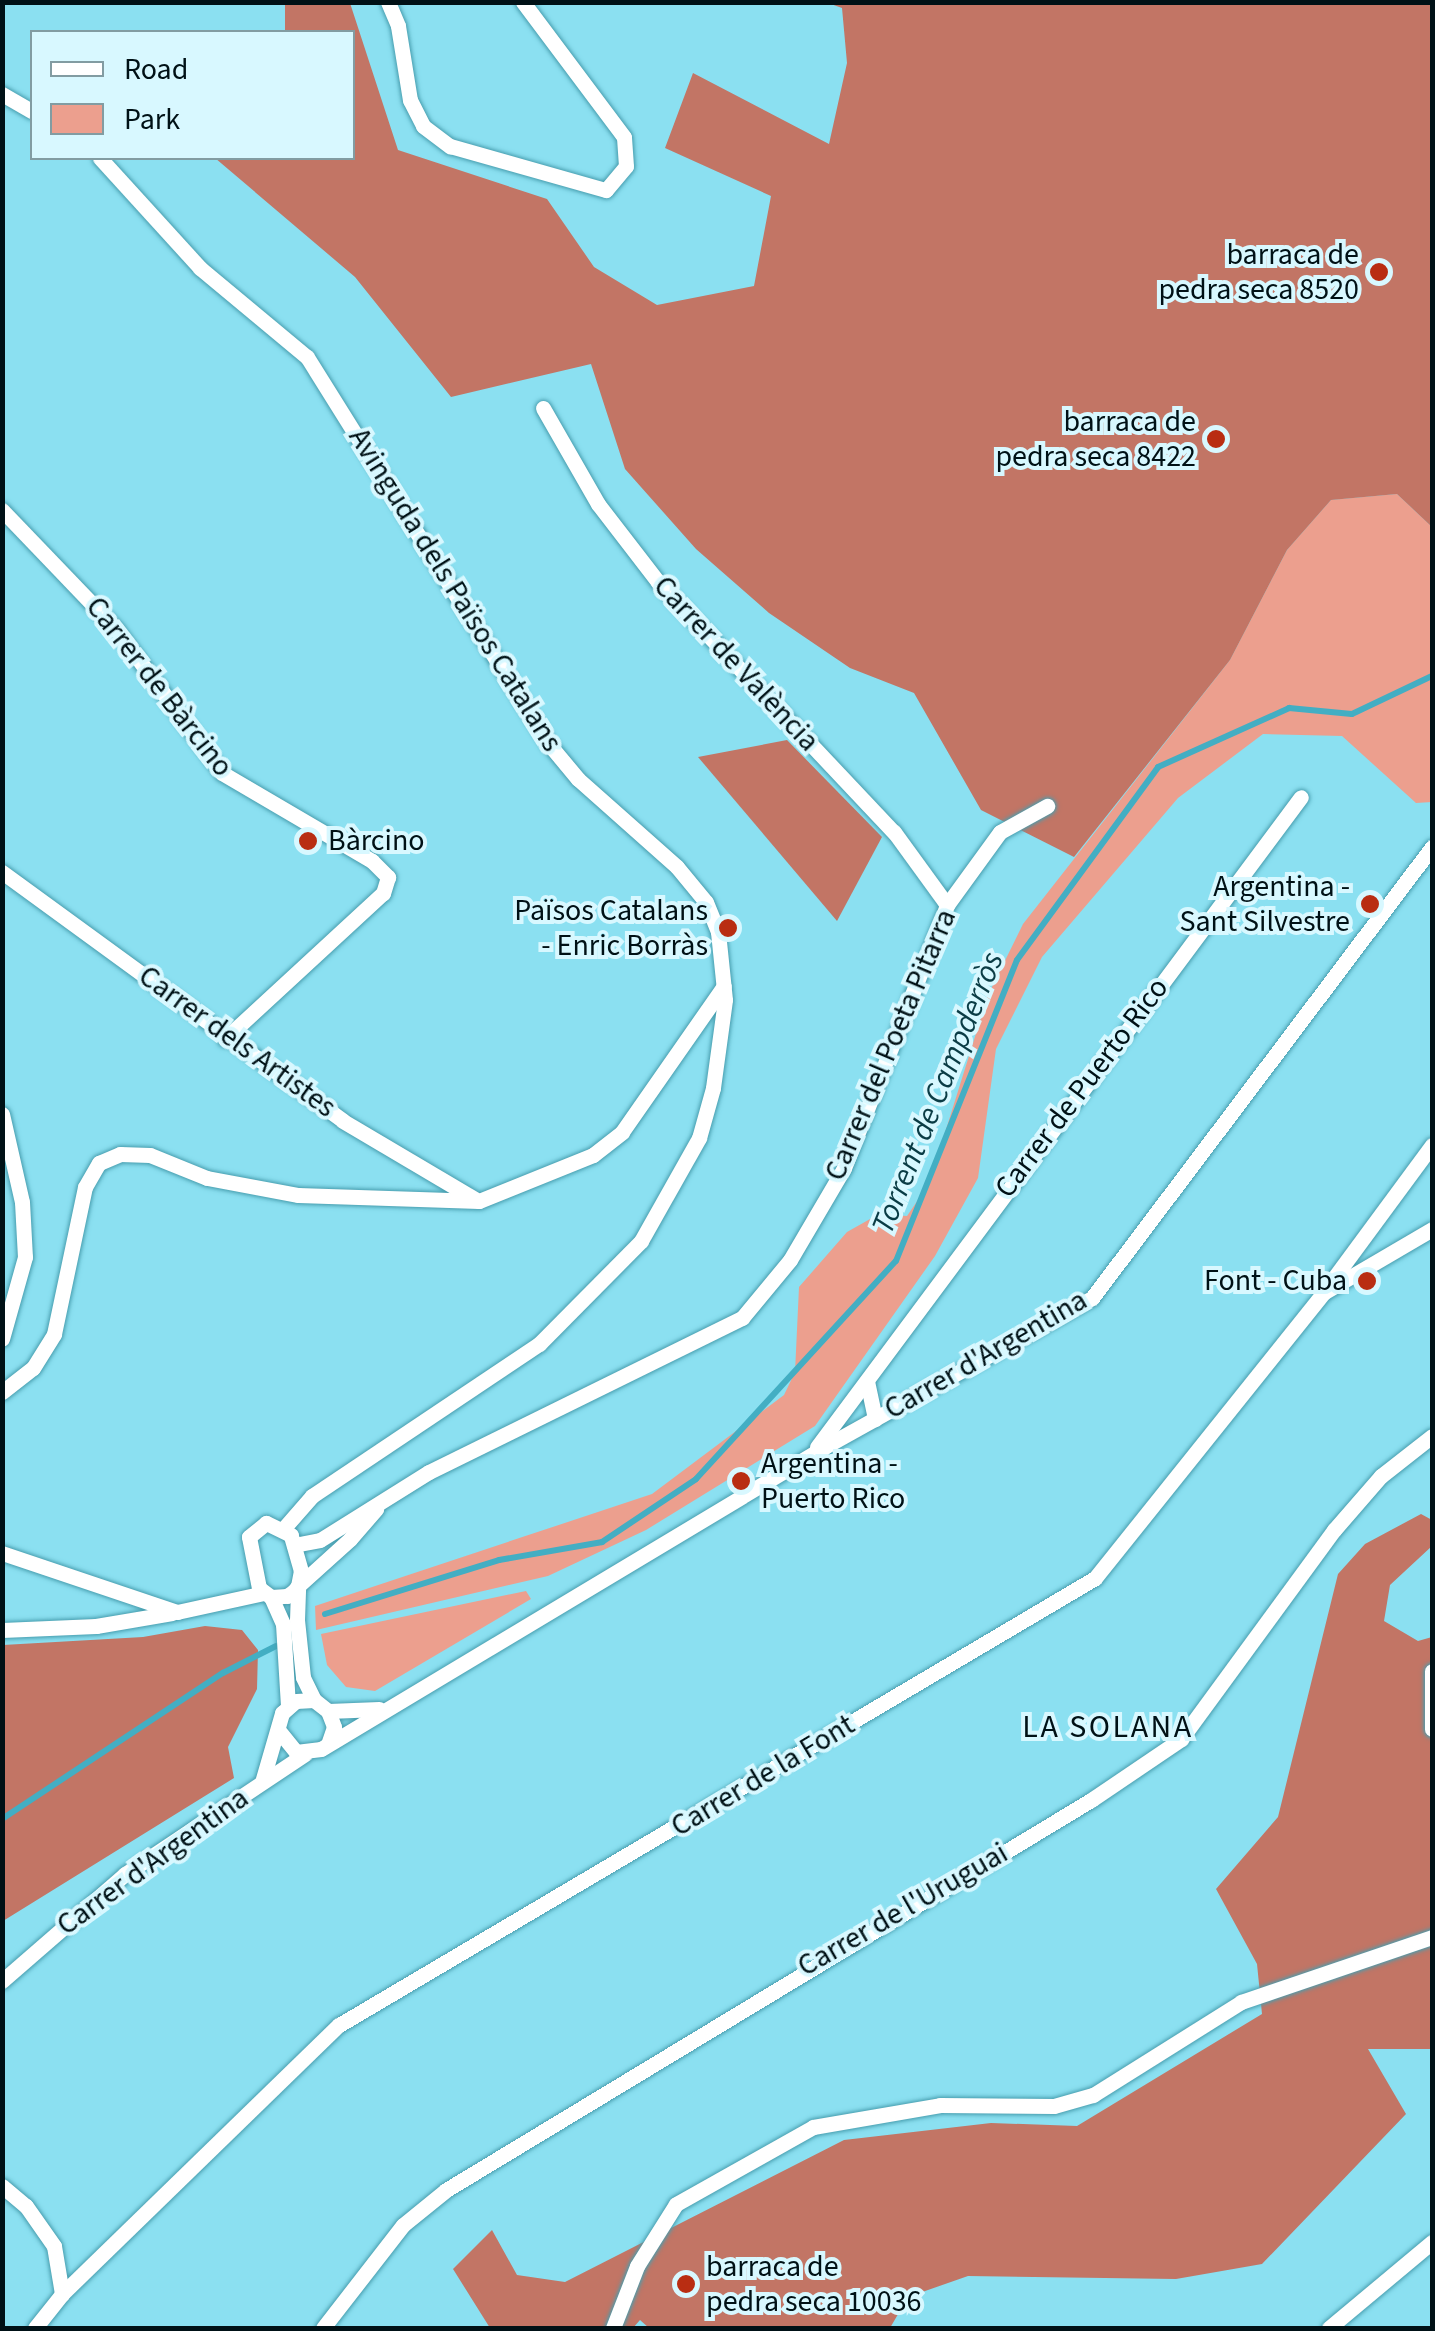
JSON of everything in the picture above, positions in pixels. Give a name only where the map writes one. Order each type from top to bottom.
[{"type":"street","points":[[388,2],[398,26],[410,100],[423,126],[450,146],[606,190],[626,166],[624,137],[522,2]]},
{"type":"street","points":[[2,94],[30,110]]},
{"type":"street","name":"Avinguda dels Països Catalans","points":[[102,160],[200,268],[307,357],[548,743],[706,902],[718,932],[724,986],[712,1088],[699,1138],[673,1192],[616,1273],[540,1344],[312,1496],[284,1528]]},
{"type":"street","name":"Carrer de València","points":[[543,408],[598,504],[658,582],[894,832],[947,905]]},
{"type":"street","name":"Carrer de Bàrcino","points":[[2,510],[118,630],[222,773],[372,861],[388,877],[383,893],[226,1039]]},
{"type":"street","name":"Carrer de Puerto Rico","points":[[812,1454],[1301,797]]},
{"type":"street","name":"Carrer del Poeta Pitarra","points":[[294,1545],[320,1540],[385,1499],[530,1420],[720,1334],[760,1300],[844,1168],[947,905],[1000,832],[1047,806]]},
{"type":"street","name":"Carrer d'Argentina","points":[[328,1744],[812,1454],[1092,1298],[1432,846]]},
{"type":"street","name":"Carrer dels Artistes","points":[[2,872],[343,1121],[478,1200]]},
{"type":"street","points":[[2,1392],[33,1368],[54,1334],[85,1187],[98,1163],[120,1154],[150,1155],[208,1178],[298,1195],[478,1200],[593,1155],[622,1132],[724,986]]},
{"type":"street","points":[[2,1114],[22,1202],[26,1257],[2,1338]]},
{"type":"street","points":[[1323,1293],[1432,1145]]},
{"type":"street","name":"Carrer de la Font","points":[[35,2328],[62,2294],[339,2025],[1095,1578],[1323,1293],[1432,1229]]},
{"type":"street","points":[[867,1381],[875,1420]]},
{"type":"street","name":"Carrer de l'Uruguai","points":[[323,2328],[403,2225],[446,2190],[1091,1800],[1181,1738],[1334,1530],[1380,1476],[1432,1436]]},
{"type":"street","name":"Carrer del Poeta Pitarra","points":[[298,1586],[385,1499]]},
{"type":"street","points":[[266,1524],[284,1528],[294,1545],[303,1676],[314,1700],[328,1711],[334,1727],[328,1744],[305,1754],[288,1747],[280,1731],[288,1706],[284,1624],[253,1571],[247,1545],[253,1531],[266,1524]]},
{"type":"street","points":[[2,1553],[177,1612]]},
{"type":"street","points":[[222,1599],[253,1571]]},
{"type":"street","points":[[2,1630],[96,1626],[177,1612],[222,1599],[287,1596],[298,1586]]},
{"type":"street","points":[[1432,1671],[1432,1730]]},
{"type":"street","points":[[288,1706],[314,1700]]},
{"type":"street","name":"Carrer d'Argentina","points":[[328,1711],[367,1712],[397,1704]]},
{"type":"street","name":"Carrer d'Argentina","points":[[260,1786],[280,1731]]},
{"type":"street","name":"Carrer d'Argentina","points":[[2,1981],[125,1874],[305,1754]]},
{"type":"street","points":[[613,2328],[637,2266],[676,2204],[813,2127],[940,2105],[1054,2106],[1093,2095],[1240,2002],[1432,1937]]},
{"type":"street","points":[[2,2186],[26,2206],[54,2246],[62,2294]]},
{"type":"street","points":[[1329,2328],[1432,2242]]},
{"type":"green space","points":[[1397,494],[1432,527],[1432,802],[1416,803],[1342,736],[1263,734],[1178,798],[1042,957],[996,1049],[978,1178],[935,1256],[815,1426],[646,1530],[548,1576],[316,1630],[315,1606],[652,1494],[784,1395],[795,1372],[799,1287],[847,1232],[879,1214],[907,1216],[929,1184],[988,995],[1023,924],[1230,660],[1287,550],[1331,500]]},
{"type":"green space","points":[[526,1591],[531,1599],[375,1691],[346,1687],[327,1665],[321,1634]]},
{"type":"shaded area","points":[[285,3],[350,3],[398,150],[547,199],[594,267],[657,305],[754,286],[771,196],[665,148],[693,73],[829,144],[847,63],[842,8],[828,3],[1432,3],[1432,527],[1397,494],[1331,500],[1287,550],[1230,660],[1074,857],[981,810],[914,693],[850,668],[769,613],[696,549],[625,469],[591,364],[451,397],[355,277],[217,160],[355,160],[355,30],[285,30]]},
{"type":"shaded area","points":[[787,740],[882,837],[837,921],[698,757]]},
{"type":"shaded area","points":[[1421,1514],[1432,1520],[1432,1546],[1390,1585],[1384,1621],[1418,1641],[1432,1637],[1432,2049],[1368,2049],[1406,2114],[1262,2264],[1176,2279],[968,2276],[908,2297],[890,2328],[649,2328],[640,2320],[633,2328],[490,2328],[453,2269],[492,2230],[517,2275],[565,2282],[844,2140],[991,2123],[1077,2126],[1262,2014],[1257,1964],[1216,1889],[1278,1817],[1338,1574],[1365,1544]]},
{"type":"shaded area","points":[[205,1626],[242,1630],[258,1650],[257,1689],[228,1747],[234,1778],[3,1921],[3,1645],[143,1637]]},
{"type":"waterway","name":"Torrent de Campderròs","points":[[325,1614],[499,1560],[602,1542],[696,1479],[896,1261],[1017,960],[1158,767],[1289,708],[1352,714],[1432,676]]},
{"type":"waterway","name":"Torrent de Campderròs","points":[[2,1819],[223,1673],[276,1646]]},
{"type":"place","name":"barraca de pedra seca 8520","points":[[1379,272]]},
{"type":"place","name":"barraca de pedra seca 8422","points":[[1216,439]]},
{"type":"place","name":"Bàrcino","points":[[308,841]]},
{"type":"place","name":"Argentina - Sant Silvestre","points":[[1370,904]]},
{"type":"place","name":"Països Catalans - Enric Borràs","points":[[728,928]]},
{"type":"place","name":"Font - Cuba","points":[[1367,1281]]},
{"type":"place","name":"Argentina - Puerto Rico","points":[[741,1481]]},
{"type":"place","name":"barraca de pedra seca 10036","points":[[686,2284]]},
{"type":"district","name":"LA SOLANA","points":[[1108,1727]]}]
